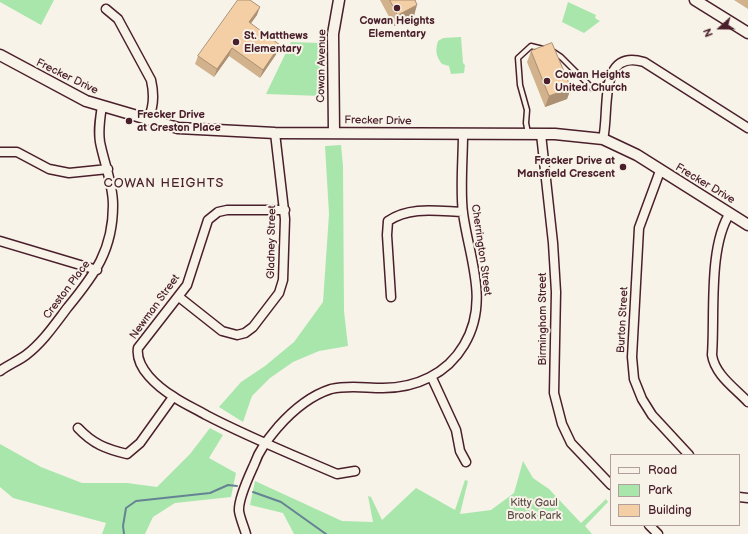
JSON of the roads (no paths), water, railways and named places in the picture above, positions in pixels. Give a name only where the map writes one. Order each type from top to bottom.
[{"type":"street","name":"Cowan Avenue","points":[[334,132],[334,34],[339,0]]},
{"type":"street","points":[[695,0],[748,33]]},
{"type":"street","points":[[106,9],[118,19],[151,80],[154,91],[151,113],[148,119]]},
{"type":"street","name":"Frecker Drive","points":[[0,55],[68,92],[102,106],[178,128],[275,133],[334,132],[343,134],[541,134],[603,139],[637,155],[660,171],[748,225]]},
{"type":"street","points":[[603,139],[606,127],[608,84],[615,68],[624,61],[634,59],[644,62],[748,128]]},
{"type":"street","name":"Creston Place","points":[[0,371],[26,355],[46,336],[98,270],[105,254],[111,230],[113,204],[108,170],[100,142],[99,125],[102,106]]},
{"type":"street","name":"Gladney Street","points":[[179,297],[225,333],[241,334],[251,329],[276,296],[282,285],[285,210],[275,133]]},
{"type":"street","name":"Cherrington Street","points":[[246,534],[239,510],[240,501],[258,453],[289,414],[307,400],[332,389],[355,386],[391,388],[432,378],[450,363],[464,346],[473,328],[478,306],[477,283],[463,212],[463,134]]},
{"type":"street","name":"Birmingham Street","points":[[541,134],[553,243],[556,292],[554,393],[562,424],[571,443],[610,484]]},
{"type":"street","points":[[0,152],[16,152],[49,169],[69,173],[108,170]]},
{"type":"street","name":"Burton Street","points":[[660,171],[639,228],[632,357],[634,379],[642,399],[652,415],[688,454]]},
{"type":"street","name":"Newman Street","points":[[285,210],[227,210],[214,214],[206,224],[190,279],[179,297],[138,348],[137,356],[139,362],[148,375],[173,397],[225,425],[337,474],[355,471]]},
{"type":"street","points":[[391,297],[387,236],[388,221],[398,215],[410,211],[463,212]]},
{"type":"street","points":[[730,213],[720,233],[716,260],[712,355],[713,363],[719,374],[748,402]]},
{"type":"street","points":[[0,241],[98,270]]},
{"type":"street","points":[[432,378],[456,430],[460,451],[466,462]]},
{"type":"street","points":[[78,428],[89,440],[113,451],[128,454],[140,443],[173,397]]},
{"type":"street","points":[[650,526],[658,534]]},
{"type":"lane","points":[[528,134],[526,123],[527,110],[520,85],[518,58],[528,47],[531,46],[555,52],[592,88],[608,84]]},
{"type":"waterway","points":[[124,534],[123,526],[126,508],[136,501],[210,493],[228,485],[237,486]]},
{"type":"waterway","points":[[253,492],[281,502],[326,534]]},
{"type":"place","name":"Cowan Heights Elementary","points":[[397,8]]},
{"type":"place","name":"St. Matthews Elementary","points":[[236,42]]},
{"type":"place","name":"Cowan Heights United Church","points":[[547,81]]},
{"type":"place","name":"Frecker Drive at Creston Place","points":[[129,121]]},
{"type":"place","name":"Frecker Drive at Mansfield Crescent","points":[[623,167]]},
{"type":"district","name":"COWAN HEIGHTS","points":[[164,184]]},
{"type":"park label","name":"Kitty Gaul Brook Park","points":[[534,509]]}]
